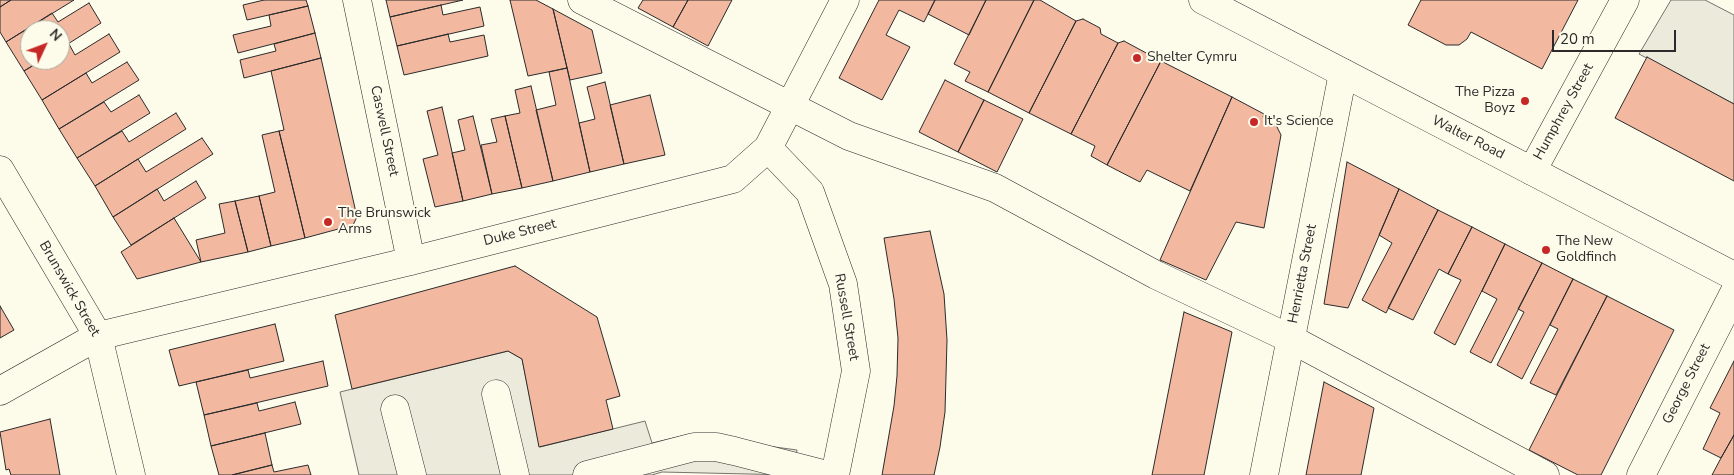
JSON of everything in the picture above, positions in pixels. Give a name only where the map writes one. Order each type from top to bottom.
[{"type":"street","name":"Caswell Street","points":[[357,0],[410,261]]},
{"type":"street","points":[[582,0],[849,136],[995,188],[1156,276],[1290,339],[1545,475]]},
{"type":"street","name":"Duke Street","points":[[0,390],[98,336],[410,261],[734,179],[768,148],[845,0]]},
{"type":"street","name":"Walter Road","points":[[1202,0],[1734,276]]},
{"type":"street","name":"Humphrey Street","points":[[1532,171],[1625,0]]},
{"type":"street","name":"Henrietta Street","points":[[1264,475],[1342,73]]},
{"type":"street","name":"Russell Street","points":[[768,148],[810,192],[843,284],[856,371],[835,475]]},
{"type":"street","name":"Brunswick Street","points":[[0,170],[98,336],[131,475]]},
{"type":"street","name":"George Street","points":[[1641,475],[1734,293]]},
{"type":"street","points":[[496,394],[514,475]]},
{"type":"street","points":[[395,409],[412,475]]},
{"type":"street","points":[[587,475],[694,447],[725,449],[827,475]]},
{"type":"shaded area","points":[[1671,0],[1705,0],[1734,15],[1734,104],[1639,54]]},
{"type":"shaded area","points":[[508,351],[522,359],[540,447],[645,421],[652,443],[686,435],[797,450],[792,475],[662,472],[652,475],[359,475],[340,392]]},
{"type":"building","points":[[0,0],[11,0],[0,7]]},
{"type":"building","points":[[11,0],[74,0],[42,20],[20,20],[20,33],[6,42],[0,32],[0,7]]},
{"type":"building","points":[[264,0],[306,0],[308,6],[247,20],[243,5]]},
{"type":"building","points":[[386,0],[463,0],[390,17]]},
{"type":"building","points":[[510,0],[536,0],[553,9],[567,68],[528,76]]},
{"type":"building","points":[[643,0],[688,0],[673,27],[638,8]]},
{"type":"building","points":[[688,0],[732,0],[708,46],[673,27]]},
{"type":"building","points":[[879,0],[935,0],[924,22],[899,10],[886,35],[910,47],[882,100],[839,78]]},
{"type":"building","points":[[935,0],[986,0],[969,35],[928,14]]},
{"type":"building","points":[[986,0],[1034,0],[988,92],[965,81],[970,72],[954,64]]},
{"type":"building","points":[[1034,0],[1040,0],[1076,21],[1029,113],[988,92]]},
{"type":"building","points":[[1421,0],[1578,0],[1542,69],[1471,32],[1467,39],[1459,45],[1446,45],[1408,25]]},
{"type":"building","points":[[89,3],[101,23],[70,43],[70,20],[61,20]]},
{"type":"building","points":[[441,5],[443,15],[480,7],[484,26],[397,46],[390,17]]},
{"type":"building","points":[[308,6],[315,33],[238,53],[233,35],[271,26],[269,15]]},
{"type":"building","points":[[553,9],[592,30],[602,73],[570,80]]},
{"type":"building","points":[[52,13],[57,20],[41,20]]},
{"type":"building","points":[[1083,19],[1100,28],[1101,34],[1118,43],[1071,134],[1029,113],[1076,21]]},
{"type":"building","points":[[20,33],[20,65],[6,42]]},
{"type":"building","points":[[315,33],[321,58],[244,78],[240,60],[276,51],[274,44]]},
{"type":"building","points":[[109,34],[120,52],[42,100],[24,71],[70,70],[70,46],[75,55]]},
{"type":"building","points":[[448,34],[450,42],[484,35],[488,56],[404,75],[397,46]]},
{"type":"building","points":[[1124,41],[1161,61],[1107,165],[1091,156],[1095,146],[1071,134],[1118,43]]},
{"type":"building","points":[[1647,57],[1734,104],[1734,181],[1615,118]]},
{"type":"building","points":[[321,58],[357,217],[353,225],[305,238],[279,131],[284,130],[271,71]]},
{"type":"building","points":[[1161,61],[1232,97],[1190,191],[1147,170],[1140,182],[1107,165]]},
{"type":"building","points":[[127,62],[139,80],[59,129],[42,100],[86,73],[92,83]]},
{"type":"building","points":[[567,68],[590,172],[553,181],[536,110],[556,105],[549,72]]},
{"type":"building","points":[[945,80],[984,100],[958,152],[919,132]]},
{"type":"building","points":[[605,82],[624,164],[590,172],[579,123],[595,119],[587,87]]},
{"type":"building","points":[[531,86],[553,181],[522,188],[505,116],[520,113],[515,90]]},
{"type":"building","points":[[139,95],[150,113],[77,158],[59,129],[104,102],[111,112]]},
{"type":"building","points":[[650,95],[665,155],[624,164],[610,105]]},
{"type":"building","points":[[1232,97],[1264,114],[1263,117],[1276,125],[1281,135],[1264,228],[1236,222],[1206,280],[1160,260]]},
{"type":"building","points":[[984,100],[1023,119],[997,172],[958,152]]},
{"type":"building","points":[[442,107],[463,201],[435,207],[423,159],[438,155],[427,111]]},
{"type":"building","points":[[176,113],[186,129],[95,186],[77,158],[122,131],[129,142]]},
{"type":"building","points":[[473,116],[492,194],[463,201],[452,153],[465,150],[458,120]]},
{"type":"building","points":[[505,116],[522,188],[492,194],[481,145],[497,142],[491,119]]},
{"type":"building","points":[[279,131],[305,238],[271,246],[259,196],[275,192],[262,135]]},
{"type":"building","points":[[202,138],[213,154],[113,217],[95,186],[138,159],[146,172]]},
{"type":"building","points":[[1347,162],[1399,189],[1348,308],[1324,304]]},
{"type":"building","points":[[196,181],[206,198],[131,245],[113,217],[157,189],[164,201]]},
{"type":"building","points":[[1399,189],[1438,210],[1386,313],[1362,300],[1392,243],[1379,235]]},
{"type":"building","points":[[259,196],[271,246],[248,252],[235,201]]},
{"type":"building","points":[[235,201],[248,252],[201,262],[196,240],[225,233],[219,204]]},
{"type":"building","points":[[1438,210],[1472,227],[1448,274],[1439,269],[1413,320],[1388,308]]},
{"type":"building","points":[[174,218],[201,262],[137,279],[121,252]]},
{"type":"building","points":[[1472,227],[1505,244],[1455,345],[1434,333],[1461,280],[1448,274]]},
{"type":"building","points":[[930,231],[944,294],[947,340],[945,412],[940,447],[934,475],[882,475],[894,406],[898,338],[884,238]]},
{"type":"building","points":[[1505,244],[1542,263],[1491,363],[1470,352],[1497,299],[1482,291]]},
{"type":"building","points":[[1542,263],[1573,279],[1522,379],[1497,365],[1524,312],[1518,309]]},
{"type":"building","points":[[515,266],[597,317],[620,396],[606,400],[613,429],[539,447],[522,359],[508,351],[352,389],[335,315]]},
{"type":"building","points":[[1573,279],[1607,296],[1556,395],[1530,383],[1558,329],[1550,325]]},
{"type":"building","points":[[1607,296],[1674,330],[1601,475],[1578,475],[1529,450]]},
{"type":"building","points":[[0,306],[14,330],[0,338]]},
{"type":"building","points":[[1184,312],[1232,332],[1204,475],[1152,475]]},
{"type":"building","points":[[275,324],[284,361],[179,386],[169,350]]},
{"type":"building","points":[[323,361],[328,386],[204,415],[196,382],[248,370],[250,378]]},
{"type":"building","points":[[1734,361],[1734,435],[1721,458],[1703,449],[1720,413],[1710,408]]},
{"type":"building","points":[[1324,382],[1374,408],[1361,475],[1306,475]]},
{"type":"building","points":[[295,402],[301,424],[211,446],[204,415],[257,403],[259,411]]},
{"type":"building","points":[[50,419],[60,475],[11,475],[9,469],[6,470],[0,432]]},
{"type":"building","points":[[265,433],[272,465],[232,475],[219,475],[211,446]]},
{"type":"building","points":[[1734,435],[1734,475],[1712,475],[1721,458]]},
{"type":"building","points":[[272,465],[274,472],[308,465],[311,475],[232,475]]},
{"type":"place","name":"Shelter Cymru","points":[[1137,58]]},
{"type":"place","name":"The Pizza Boyz","points":[[1525,101]]},
{"type":"place","name":"It's Science","points":[[1254,122]]},
{"type":"place","name":"The Brunswick Arms","points":[[328,222]]},
{"type":"place","name":"The New Goldfinch","points":[[1546,250]]}]
